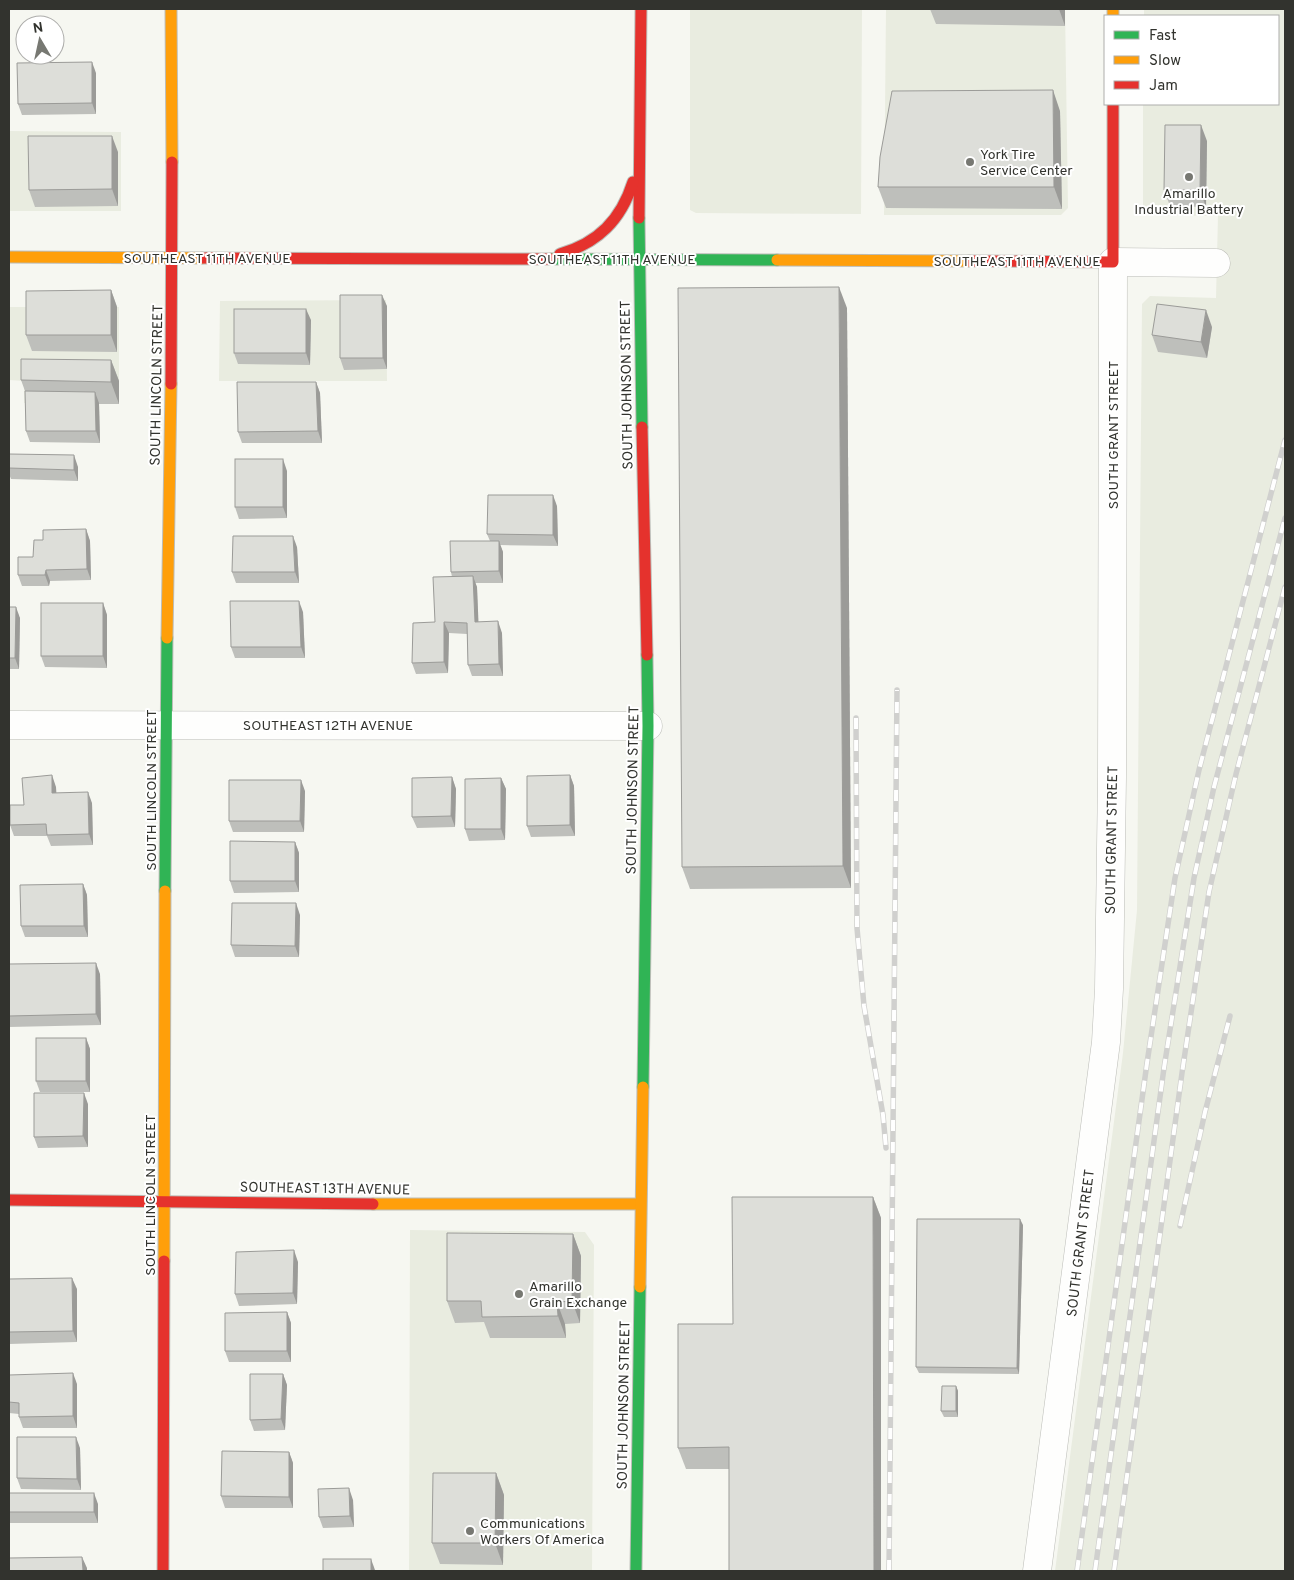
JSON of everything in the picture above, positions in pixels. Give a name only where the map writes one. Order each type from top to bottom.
[{"type":"street","name":"SOUTH LINCOLN STREET","points":[[163,1571],[166,1201],[166,725],[173,258],[171,9]]},
{"type":"street","name":"SOUTH JOHNSON STREET","points":[[636,1571],[648,726],[638,260],[641,9]]},
{"type":"street","name":"SOUTH GRANT STREET","points":[[1037,1571],[1106,1042],[1109,989],[1112,777],[1113,105]]},
{"type":"street","points":[[514,259],[547,256],[572,251],[595,240],[613,225],[625,208],[640,151]]},
{"type":"street","name":"SOUTHEAST 11TH AVENUE","points":[[9,257],[1216,263]]},
{"type":"street","name":"SOUTHEAST 12TH AVENUE","points":[[9,725],[648,726]]},
{"type":"street","name":"SOUTHEAST 13TH AVENUE","points":[[9,1200],[399,1204],[640,1204]]},
{"type":"shaded area","points":[[690,9],[862,9],[861,214],[696,213],[690,210]]},
{"type":"shaded area","points":[[886,9],[1065,9],[1068,208],[1061,215],[884,215]]},
{"type":"shaded area","points":[[1144,9],[1285,9],[1285,1571],[1055,1571],[1123,1053],[1137,910],[1142,304],[1150,296],[1216,298],[1218,216],[1149,215],[1143,207],[1143,105],[1279,105],[1279,15],[1144,15]]},
{"type":"shaded area","points":[[9,131],[121,132],[121,211],[9,211]]},
{"type":"shaded area","points":[[386,300],[387,381],[219,381],[220,301]]},
{"type":"shaded area","points":[[9,307],[119,307],[119,404],[24,403],[24,381],[9,380]]},
{"type":"shaded area","points":[[410,1230],[585,1232],[594,1245],[592,1571],[409,1571]]},
{"type":"building","points":[[65,62],[92,62],[92,103],[18,104],[17,65],[65,65]]},
{"type":"building","points":[[1053,90],[1054,187],[878,187],[880,157],[892,91]]},
{"type":"building","points":[[1165,125],[1201,125],[1200,190],[1164,190]]},
{"type":"building","points":[[28,136],[112,136],[112,189],[29,190]]},
{"type":"building","points":[[839,287],[843,866],[682,867],[678,288]]},
{"type":"building","points":[[111,290],[111,335],[26,335],[26,291]]},
{"type":"building","points":[[340,295],[382,295],[383,358],[340,358]]},
{"type":"building","points":[[1157,304],[1206,310],[1201,342],[1152,335]]},
{"type":"building","points":[[234,309],[306,309],[306,353],[234,353]]},
{"type":"building","points":[[21,359],[111,360],[111,382],[21,380]]},
{"type":"building","points":[[237,382],[316,382],[318,431],[238,432]]},
{"type":"building","points":[[25,391],[95,392],[96,431],[26,431]]},
{"type":"building","points":[[9,454],[74,455],[74,470],[9,468]]},
{"type":"building","points":[[235,459],[283,459],[283,507],[235,507]]},
{"type":"building","points":[[488,495],[553,495],[553,535],[487,534]]},
{"type":"building","points":[[86,529],[87,569],[46,570],[45,575],[18,575],[18,557],[33,557],[34,540],[43,540],[43,530]]},
{"type":"building","points":[[233,536],[293,536],[295,572],[232,572]]},
{"type":"building","points":[[450,541],[499,541],[499,571],[451,572]]},
{"type":"building","points":[[473,576],[475,622],[498,621],[499,664],[468,665],[467,623],[444,622],[444,662],[412,663],[413,623],[435,622],[433,577]]},
{"type":"building","points":[[230,601],[299,601],[301,647],[231,647]]},
{"type":"building","points":[[41,603],[103,603],[103,656],[41,656]]},
{"type":"building","points":[[9,607],[16,607],[15,658],[9,658]]},
{"type":"building","points":[[52,775],[52,793],[88,792],[89,834],[47,835],[46,824],[10,825],[10,805],[24,805],[22,778]]},
{"type":"building","points":[[570,775],[570,825],[527,826],[527,776]]},
{"type":"building","points":[[452,777],[451,816],[412,817],[412,778]]},
{"type":"building","points":[[501,778],[501,829],[465,829],[465,779]]},
{"type":"building","points":[[229,780],[301,780],[300,821],[229,821]]},
{"type":"building","points":[[230,841],[295,842],[295,881],[230,881]]},
{"type":"building","points":[[83,884],[84,926],[21,926],[20,885]]},
{"type":"building","points":[[232,903],[296,903],[295,946],[231,945]]},
{"type":"building","points":[[96,963],[96,1014],[9,1016],[9,964]]},
{"type":"building","points":[[36,1038],[86,1038],[86,1081],[36,1081]]},
{"type":"building","points":[[34,1093],[84,1093],[83,1136],[34,1137]]},
{"type":"building","points":[[732,1197],[873,1197],[874,1571],[729,1571],[729,1447],[678,1448],[678,1324],[733,1324]]},
{"type":"building","points":[[917,1219],[1020,1219],[1017,1368],[916,1367]]},
{"type":"building","points":[[447,1233],[573,1234],[572,1301],[557,1302],[558,1316],[482,1317],[481,1301],[447,1301]]},
{"type":"building","points":[[294,1250],[293,1293],[235,1294],[236,1252]]},
{"type":"building","points":[[72,1278],[73,1331],[9,1332],[9,1279]]},
{"type":"building","points":[[287,1312],[287,1351],[225,1351],[225,1313]]},
{"type":"building","points":[[73,1373],[73,1416],[19,1417],[19,1403],[9,1402],[9,1375]]},
{"type":"building","points":[[250,1374],[283,1374],[281,1419],[250,1420]]},
{"type":"building","points":[[942,1386],[956,1386],[956,1411],[941,1411]]},
{"type":"building","points":[[17,1437],[76,1437],[77,1479],[17,1478]]},
{"type":"building","points":[[222,1451],[289,1452],[289,1497],[221,1496]]},
{"type":"building","points":[[433,1473],[496,1473],[495,1543],[432,1543]]},
{"type":"building","points":[[349,1488],[350,1516],[319,1517],[318,1489]]},
{"type":"building","points":[[9,1493],[94,1493],[94,1512],[9,1512]]},
{"type":"building","points":[[82,1557],[83,1571],[9,1571],[9,1558]]},
{"type":"building","points":[[323,1559],[371,1559],[371,1571],[323,1571]]},
{"type":"railway","points":[[1077,1571],[1147,1063],[1175,878],[1199,770],[1285,440]]},
{"type":"railway","points":[[1095,1571],[1164,1068],[1194,878],[1214,787],[1285,518]]},
{"type":"railway","points":[[1114,1571],[1182,1073],[1209,892],[1236,774],[1285,587]]},
{"type":"railway","points":[[889,1571],[897,690]]},
{"type":"railway","points":[[856,718],[857,928],[864,1006],[883,1115],[886,1148]]},
{"type":"railway","points":[[1180,1226],[1205,1112],[1230,1016]]},
{"type":"traffic: fast","points":[[639,218],[642,427]]},
{"type":"traffic: fast","points":[[551,259],[777,260]]},
{"type":"traffic: fast","points":[[165,891],[167,638]]},
{"type":"traffic: fast","points":[[643,1087],[648,726],[647,655]]},
{"type":"traffic: fast","points":[[636,1571],[640,1287]]},
{"type":"traffic: slow","points":[[171,9],[172,162]]},
{"type":"traffic: slow","points":[[1113,9],[1113,15]]},
{"type":"traffic: slow","points":[[9,257],[202,258]]},
{"type":"traffic: slow","points":[[777,260],[969,261]]},
{"type":"traffic: slow","points":[[167,638],[171,384]]},
{"type":"traffic: slow","points":[[164,1261],[165,891]]},
{"type":"traffic: slow","points":[[640,1287],[643,1087]]},
{"type":"traffic: slow","points":[[373,1204],[640,1204]]},
{"type":"traffic: jam","points":[[639,218],[641,9]]},
{"type":"traffic: jam","points":[[969,261],[1113,262],[1113,105]]},
{"type":"traffic: jam","points":[[171,384],[172,162]]},
{"type":"traffic: jam","points":[[560,254],[586,243],[606,228],[622,208],[633,182]]},
{"type":"traffic: jam","points":[[202,258],[551,259]]},
{"type":"traffic: jam","points":[[642,427],[647,655]]},
{"type":"traffic: jam","points":[[9,1200],[373,1204]]},
{"type":"traffic: jam","points":[[163,1571],[164,1261]]},
{"type":"place","name":"York Tire Service Center","points":[[970,162]]},
{"type":"place","name":"Amarillo Industrial Battery","points":[[1189,177]]},
{"type":"place","name":"Amarillo Grain Exchange","points":[[519,1294]]},
{"type":"place","name":"Communications Workers Of America","points":[[470,1531]]}]
